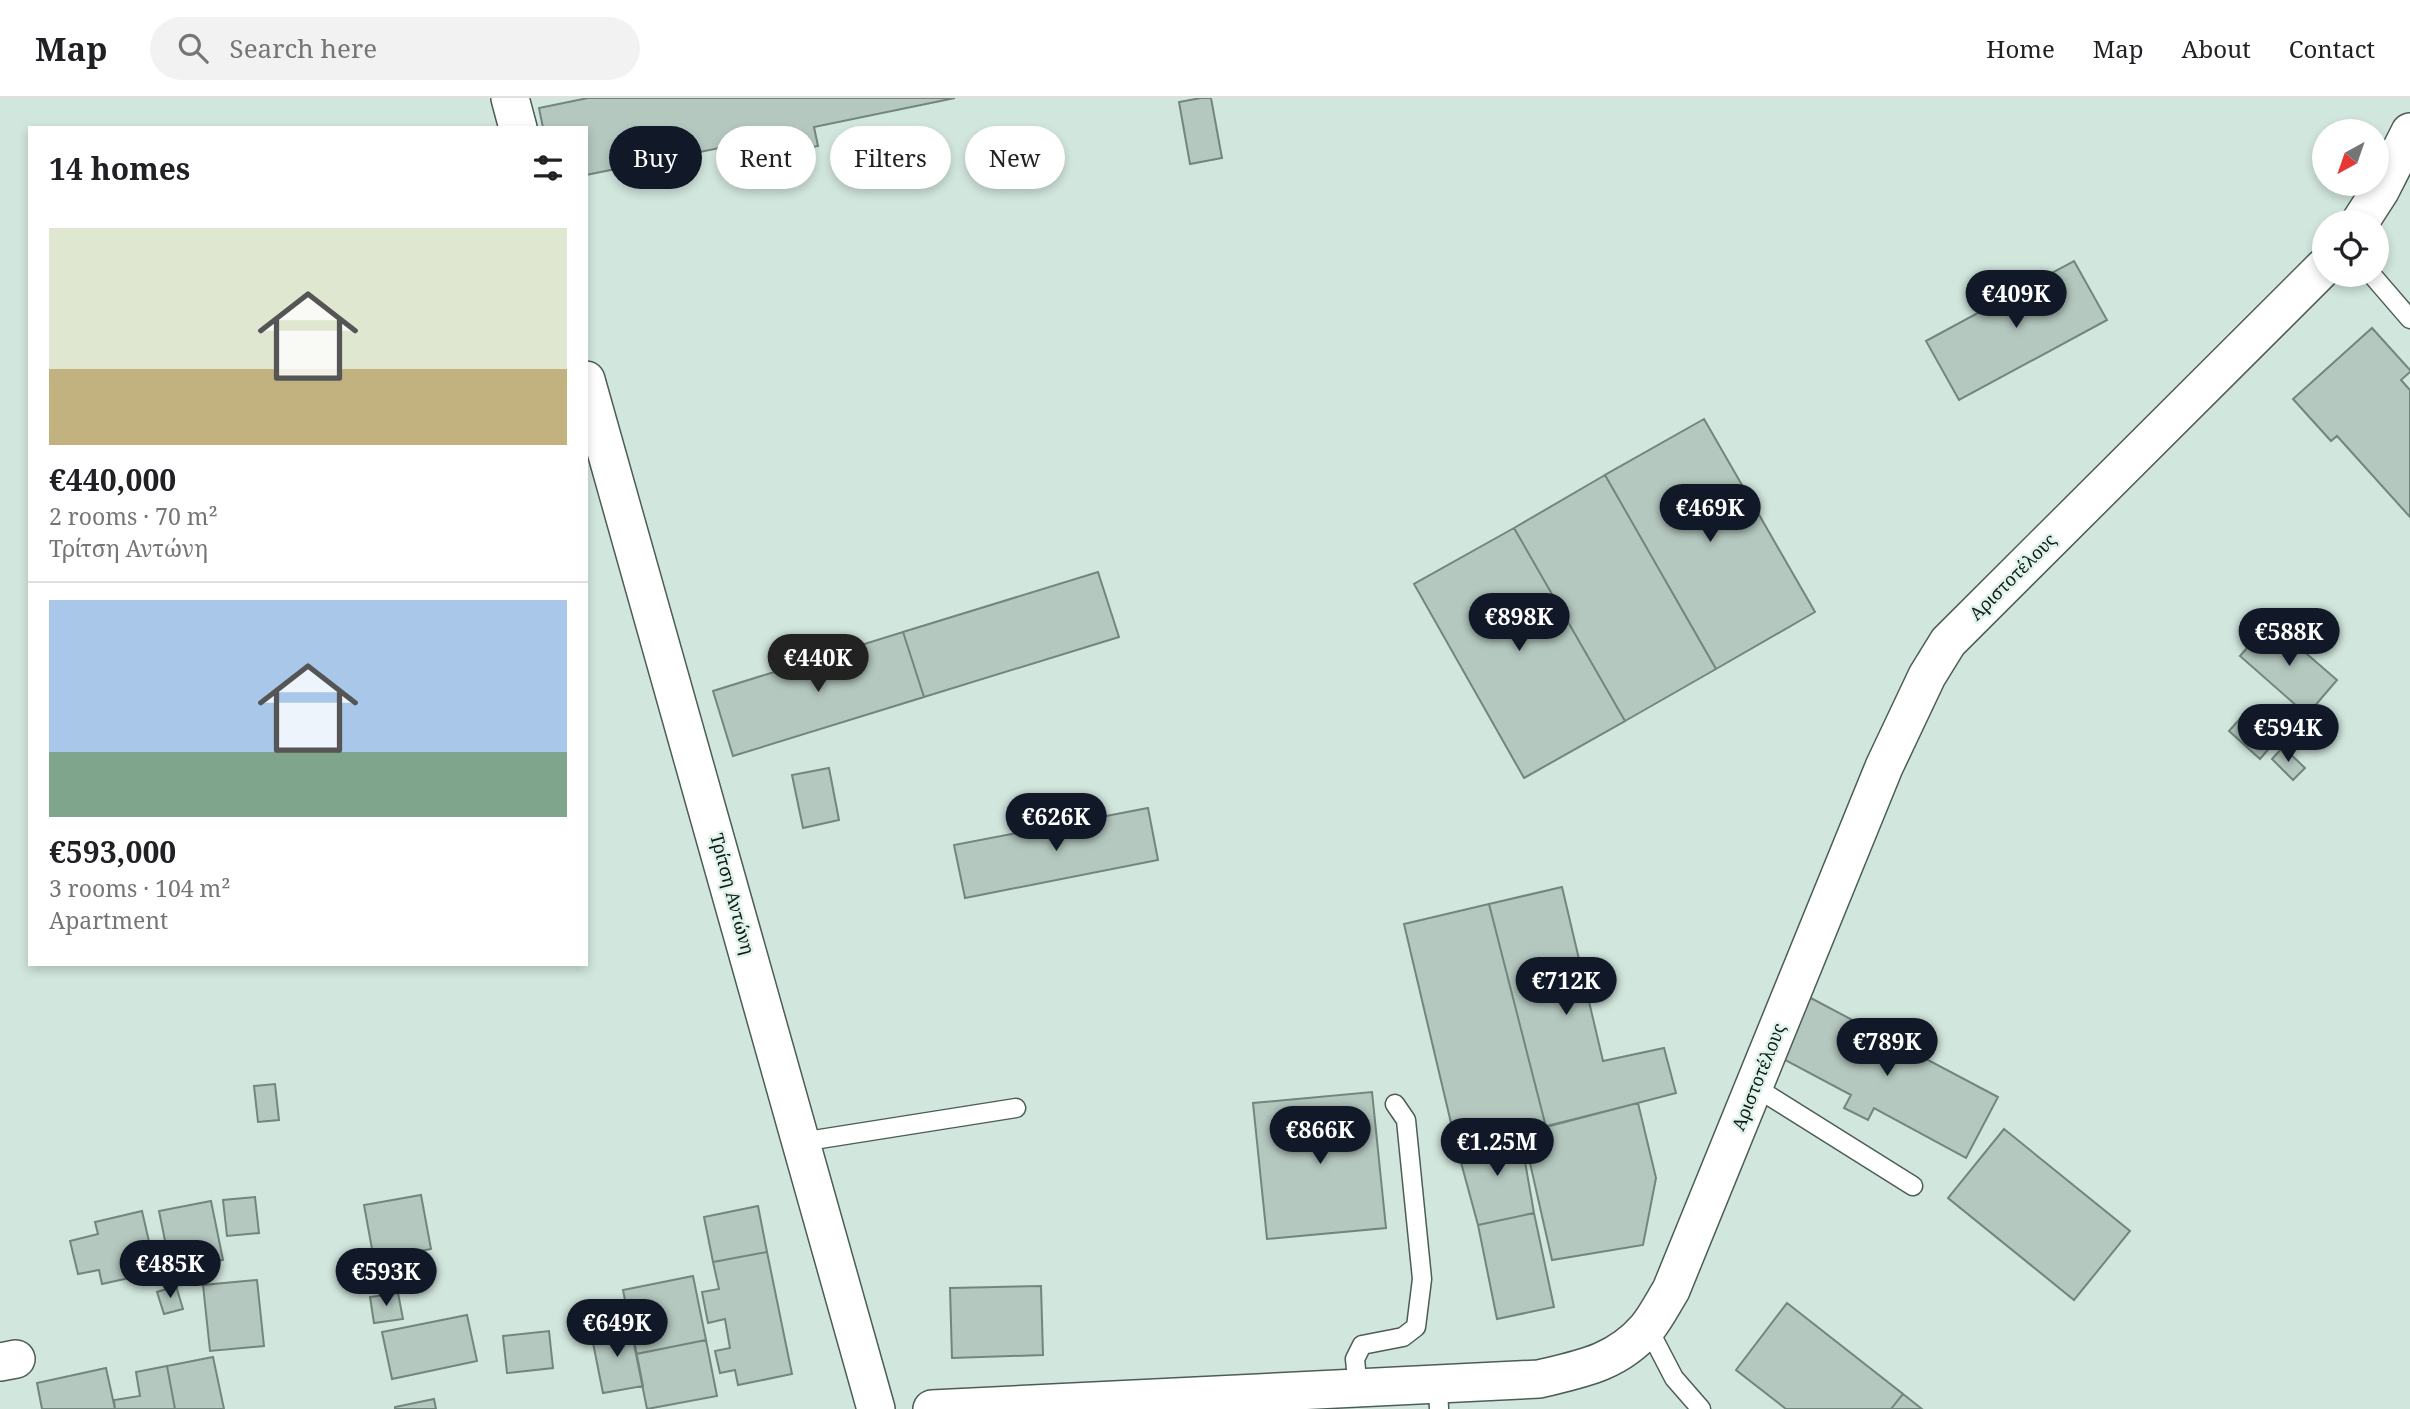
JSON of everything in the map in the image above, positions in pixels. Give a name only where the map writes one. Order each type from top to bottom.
[{"type":"street","points":[[510,98],[517,126]]},
{"type":"street","points":[[2368,210],[2410,132]]},
{"type":"street","name":"Αριστοτέλους","points":[[932,1409],[1358,1390],[1438,1397],[1539,1379],[1598,1365],[1623,1351],[1648,1328],[1671,1290],[1884,767],[1927,676],[1948,642],[2312,279]]},
{"type":"street","name":"Τρίτση Αντώνη","points":[[588,387],[876,1409]]},
{"type":"lane","points":[[2382,287],[2410,319]]},
{"type":"lane","points":[[1755,1087],[1913,1186]]},
{"type":"lane","points":[[1358,1390],[1355,1359],[1362,1345],[1403,1337],[1416,1326],[1422,1279],[1406,1120],[1395,1104]]},
{"type":"lane","points":[[801,1142],[1016,1108]]},
{"type":"lane","points":[[1648,1328],[1674,1378],[1701,1409]]},
{"type":"building","points":[[588,98],[955,98],[816,127],[716,126],[716,149],[702,152],[702,126],[609,126],[609,170],[588,175],[588,126],[543,126],[539,108]]},
{"type":"building","points":[[1211,98],[1222,158],[1190,164],[1179,102]]},
{"type":"building","points":[[2074,261],[2107,320],[1959,400],[1926,341]]},
{"type":"building","points":[[2372,328],[2410,370],[2401,380],[2410,390],[2410,517],[2337,436],[2331,441],[2293,399]]},
{"type":"building","points":[[1704,419],[1815,612],[1716,669],[1605,475]]},
{"type":"building","points":[[1605,475],[1716,669],[1625,721],[1514,528]]},
{"type":"building","points":[[1514,528],[1625,721],[1524,778],[1414,584]]},
{"type":"building","points":[[1098,572],[1119,637],[924,697],[903,632]]},
{"type":"building","points":[[2270,622],[2337,680],[2307,715],[2240,656]]},
{"type":"building","points":[[903,632],[924,697],[733,756],[713,691]]},
{"type":"building","points":[[2247,711],[2278,738],[2260,759],[2229,731]]},
{"type":"building","points":[[2283,747],[2305,768],[2293,780],[2272,759]]},
{"type":"building","points":[[829,768],[839,820],[803,828],[792,775]]},
{"type":"building","points":[[1148,808],[1158,860],[965,898],[954,845]]},
{"type":"building","points":[[1562,887],[1603,1061],[1664,1048],[1676,1093],[1546,1127],[1489,904]]},
{"type":"building","points":[[1489,904],[1546,1127],[1456,1144],[1404,924]]},
{"type":"building","points":[[1807,996],[1998,1097],[1966,1158],[1874,1108],[1868,1120],[1844,1108],[1851,1095],[1776,1055]]},
{"type":"building","points":[[275,1084],[279,1120],[258,1122],[254,1086]]},
{"type":"building","points":[[1372,1092],[1386,1228],[1267,1239],[1253,1103]]},
{"type":"building","points":[[1638,1103],[1656,1178],[1643,1245],[1552,1260],[1523,1132]]},
{"type":"building","points":[[2004,1129],[2130,1231],[2074,1300],[1948,1198]]},
{"type":"building","points":[[1520,1133],[1534,1213],[1478,1225],[1456,1144]]},
{"type":"building","points":[[421,1195],[431,1249],[374,1260],[364,1205]]},
{"type":"building","points":[[255,1197],[259,1233],[227,1236],[223,1200]]},
{"type":"building","points":[[211,1201],[223,1260],[171,1270],[159,1211]]},
{"type":"building","points":[[758,1206],[767,1252],[713,1262],[704,1217]]},
{"type":"building","points":[[142,1211],[156,1272],[102,1284],[99,1270],[78,1274],[70,1241],[98,1234],[95,1222]]},
{"type":"building","points":[[1534,1213],[1554,1307],[1497,1319],[1478,1225]]},
{"type":"building","points":[[767,1252],[792,1374],[738,1385],[735,1370],[720,1373],[715,1351],[730,1348],[725,1319],[708,1323],[702,1292],[719,1289],[713,1262]]},
{"type":"building","points":[[693,1276],[706,1340],[636,1354],[623,1290]]},
{"type":"building","points":[[257,1280],[264,1346],[210,1351],[203,1285]]},
{"type":"building","points":[[176,1286],[183,1309],[164,1314],[157,1292]]},
{"type":"building","points":[[1041,1286],[1043,1355],[952,1358],[950,1288]]},
{"type":"building","points":[[398,1293],[403,1319],[374,1323],[370,1297]]},
{"type":"building","points":[[1787,1303],[1903,1394],[1891,1409],[1786,1409],[1736,1370]]},
{"type":"building","points":[[467,1315],[477,1361],[392,1379],[382,1332]]},
{"type":"building","points":[[631,1325],[643,1386],[603,1393],[591,1333]]},
{"type":"building","points":[[549,1331],[553,1368],[507,1373],[503,1336]]},
{"type":"building","points":[[706,1340],[717,1396],[647,1409],[636,1354]]},
{"type":"building","points":[[213,1357],[224,1409],[175,1409],[167,1366]]},
{"type":"building","points":[[167,1366],[175,1409],[115,1409],[114,1400],[140,1396],[136,1372]]},
{"type":"building","points":[[106,1368],[115,1409],[42,1409],[37,1383]]},
{"type":"building","points":[[1903,1394],[1922,1409],[1891,1409]]},
{"type":"building","points":[[434,1399],[436,1409],[395,1409],[395,1407]]}]
